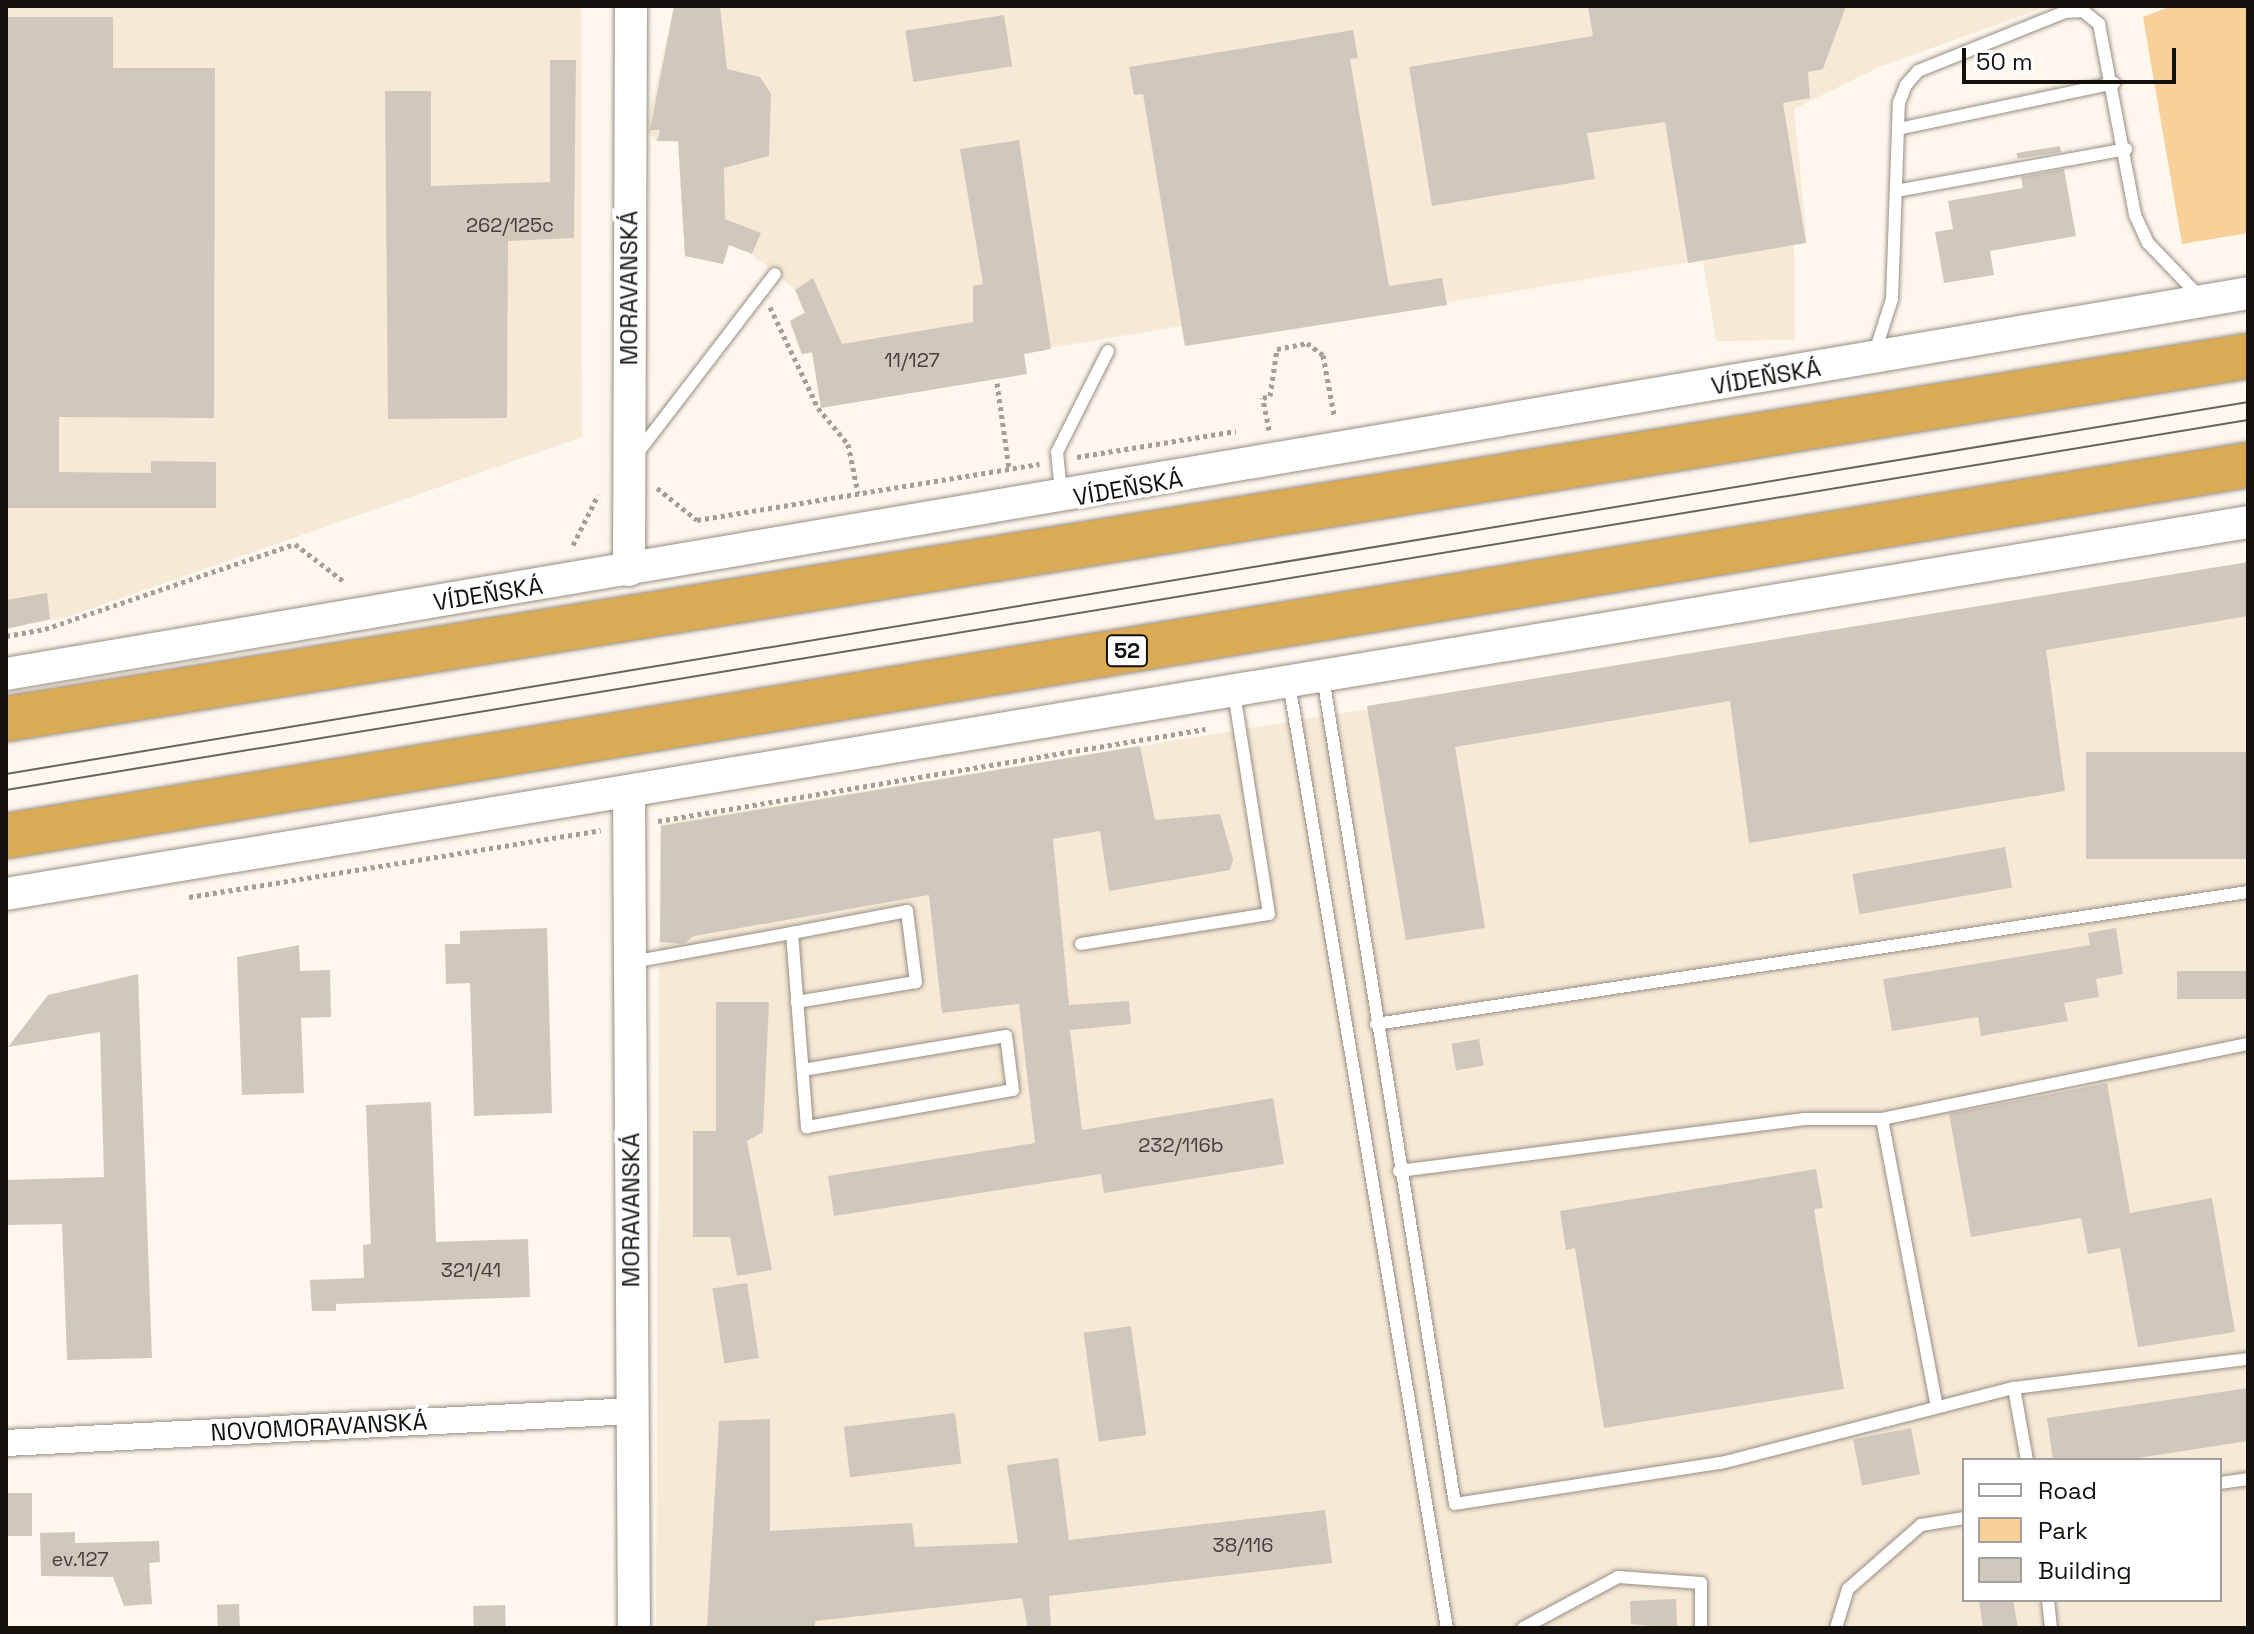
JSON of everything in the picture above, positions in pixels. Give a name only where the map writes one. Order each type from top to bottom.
[{"type":"highway","name":"VÍDEŇSKÁ","points":[[6,719],[2248,356]]},
{"type":"highway","name":"52","points":[[6,836],[2248,465]]},
{"type":"street","name":"MORAVANSKÁ","points":[[629,570],[631,6]]},
{"type":"street","name":"VÍDEŇSKÁ","points":[[6,674],[1061,499],[2248,293]]},
{"type":"street","points":[[6,894],[2248,522]]},
{"type":"street","name":"MORAVANSKÁ","points":[[629,793],[634,1628]]},
{"type":"street","name":"NOVOMORAVANSKÁ","points":[[6,1443],[633,1411]]},
{"type":"lane","points":[[1872,359],[1892,299],[1899,103],[1918,71],[2065,12],[2083,11],[2099,24],[2114,83],[2135,215],[2148,243],[2204,301]]},
{"type":"lane","points":[[1898,129],[2114,83]]},
{"type":"lane","points":[[1896,191],[2126,149]]},
{"type":"lane","points":[[629,465],[775,274]]},
{"type":"lane","points":[[1061,499],[1057,452],[1108,351]]},
{"type":"lane","points":[[1323,677],[1399,1171],[1455,1504],[1721,1463],[1936,1402],[2014,1388],[2248,1359]]},
{"type":"lane","points":[[1289,683],[1447,1628]]},
{"type":"lane","points":[[1081,944],[1269,914],[1234,692]]},
{"type":"lane","points":[[1376,1024],[2248,892]]},
{"type":"lane","points":[[629,963],[907,911],[916,982],[797,1002]]},
{"type":"lane","points":[[792,933],[807,1127],[1013,1090],[1006,1036],[803,1070]]},
{"type":"lane","points":[[1399,1171],[1805,1119],[1882,1119],[2248,1044]]},
{"type":"lane","points":[[1882,1119],[1936,1402]]},
{"type":"lane","points":[[2014,1388],[2027,1458]]},
{"type":"lane","points":[[2222,1483],[2248,1479]]},
{"type":"lane","points":[[1836,1628],[1848,1589],[1921,1525],[1962,1518]]},
{"type":"lane","points":[[1523,1628],[1618,1577],[1701,1583],[1701,1628]]},
{"type":"lane","points":[[2048,1602],[2051,1628]]},
{"type":"path","points":[[758,296],[774,311],[818,408],[848,444],[858,493]]},
{"type":"path","points":[[1095,454],[1269,426],[1263,398],[1270,396],[1277,349],[1307,343],[1323,355],[1333,379],[1334,415]]},
{"type":"path","points":[[562,547],[578,545],[608,468],[629,465],[697,520],[1009,468],[997,383]]},
{"type":"path","points":[[6,636],[45,629],[295,544],[342,584],[358,581]]},
{"type":"shaded area","points":[[6,6],[581,6],[582,437],[67,617],[6,629]]},
{"type":"shaded area","points":[[674,6],[2049,6],[1879,67],[1794,109],[1807,242],[1794,243],[1795,340],[1716,341],[1703,260],[1185,346],[1181,326],[989,358],[992,378],[821,407],[812,353],[801,354],[789,321],[804,312],[795,290],[752,254],[729,245],[723,264],[685,256],[678,142],[657,141],[646,130]]},
{"type":"shaded area","points":[[2248,566],[2248,1628],[656,1628],[660,824]]},
{"type":"green space","points":[[2171,6],[2248,6],[2248,233],[2182,244],[2143,17]]},
{"type":"building","points":[[674,6],[720,6],[727,69],[760,77],[771,94],[769,156],[724,168],[725,219],[761,233],[752,254],[729,245],[723,264],[685,256],[678,141],[657,141],[660,130],[650,130]]},
{"type":"building","points":[[1588,6],[1846,6],[1823,69],[1808,72],[1810,98],[1783,103],[1806,243],[1688,263],[1665,122],[1587,133],[1595,179],[1432,206],[1409,67],[1593,36]]},
{"type":"building","points":[[1004,15],[1012,66],[913,82],[905,31]]},
{"type":"building","points":[[6,17],[113,17],[113,68],[215,68],[214,418],[59,417],[59,472],[151,473],[151,461],[216,462],[216,508],[6,508]]},
{"type":"building","points":[[1353,30],[1358,58],[1350,59],[1389,286],[1442,278],[1447,305],[1185,346],[1143,94],[1134,95],[1129,67]]},
{"type":"building","points":[[550,60],[576,60],[574,238],[508,241],[507,418],[388,419],[385,91],[431,91],[431,186],[550,182]]},
{"type":"building","points":[[1019,140],[1051,349],[1024,354],[1027,374],[821,408],[812,352],[802,354],[790,321],[805,313],[795,290],[813,278],[842,344],[973,322],[973,286],[983,284],[960,149]]},
{"type":"building","points":[[2060,146],[2061,152],[2017,159],[2017,153]]},
{"type":"building","points":[[2064,169],[2076,236],[1990,251],[1994,275],[1944,283],[1935,232],[1953,229],[1948,201],[2023,188],[2021,177]]},
{"type":"building","points":[[2248,562],[2248,616],[2046,650],[2065,791],[1749,843],[1730,701],[1455,747],[1485,928],[1406,940],[1367,706]]},
{"type":"building","points":[[47,593],[50,619],[6,629],[6,600]]},
{"type":"building","points":[[1140,746],[1155,820],[1220,814],[1233,859],[1230,870],[1109,891],[1100,831],[1053,839],[1069,1005],[1129,1001],[1131,1024],[1070,1030],[1082,1130],[1273,1098],[1284,1164],[1104,1193],[1101,1174],[834,1216],[828,1176],[1035,1143],[1019,1004],[942,1013],[929,895],[694,936],[683,944],[660,942],[661,826]]},
{"type":"building","points":[[2086,752],[2248,752],[2248,859],[2086,859]]},
{"type":"building","points":[[2005,847],[2012,887],[1859,914],[1852,874]]},
{"type":"building","points":[[547,928],[552,1113],[474,1116],[470,983],[446,984],[445,944],[460,944],[460,931]]},
{"type":"building","points":[[2116,928],[2123,974],[2096,979],[2099,997],[2064,1003],[2068,1021],[1981,1036],[1978,1017],[1892,1031],[1883,979],[2090,945],[2088,933]]},
{"type":"building","points":[[299,945],[300,971],[330,970],[331,1017],[301,1018],[304,1093],[242,1095],[237,957]]},
{"type":"building","points":[[2177,971],[2248,971],[2248,999],[2177,999]]},
{"type":"building","points":[[138,974],[152,1358],[67,1360],[62,1224],[6,1225],[6,1180],[104,1177],[100,1032],[8,1047],[48,995]]},
{"type":"building","points":[[716,1002],[769,1002],[763,1132],[747,1141],[772,1270],[737,1276],[730,1237],[693,1237],[693,1131],[716,1131]]},
{"type":"building","points":[[1479,1039],[1484,1066],[1456,1070],[1451,1044]]},
{"type":"building","points":[[2107,1083],[2130,1213],[2212,1198],[2235,1332],[2138,1347],[2120,1248],[2088,1254],[2081,1218],[1971,1237],[1949,1114]]},
{"type":"building","points":[[431,1102],[436,1242],[528,1239],[530,1297],[336,1304],[336,1311],[312,1311],[310,1280],[364,1278],[363,1245],[371,1244],[366,1105]]},
{"type":"building","points":[[1816,1169],[1823,1208],[1814,1209],[1844,1389],[1604,1428],[1575,1248],[1566,1250],[1560,1211]]},
{"type":"building","points":[[747,1283],[759,1358],[724,1364],[712,1288]]},
{"type":"building","points":[[1131,1326],[1146,1435],[1099,1442],[1083,1333]]},
{"type":"building","points":[[2248,1388],[2248,1441],[2138,1458],[2053,1458],[2047,1418]]},
{"type":"building","points":[[955,1413],[961,1464],[850,1477],[844,1427]]},
{"type":"building","points":[[770,1419],[770,1531],[912,1523],[915,1547],[1018,1543],[1007,1465],[1058,1458],[1069,1540],[1325,1510],[1332,1563],[1049,1596],[1051,1628],[1028,1628],[1022,1598],[815,1621],[815,1628],[707,1628],[719,1421]]},
{"type":"building","points":[[1911,1428],[1920,1474],[1862,1485],[1853,1439]]},
{"type":"building","points":[[6,1493],[32,1493],[32,1536],[6,1536]]},
{"type":"building","points":[[75,1532],[75,1543],[159,1541],[160,1562],[149,1563],[152,1604],[124,1606],[113,1577],[41,1576],[40,1533]]},
{"type":"building","points":[[1676,1599],[1677,1628],[1631,1624],[1630,1601]]},
{"type":"building","points":[[1979,1602],[2013,1602],[2018,1628],[1983,1628]]},
{"type":"building","points":[[239,1604],[240,1628],[218,1628],[217,1605]]},
{"type":"building","points":[[505,1605],[506,1628],[474,1628],[473,1606]]},
{"type":"tram line","points":[[6,774],[2248,402]]},
{"type":"tram line","points":[[6,790],[2248,420]]}]
